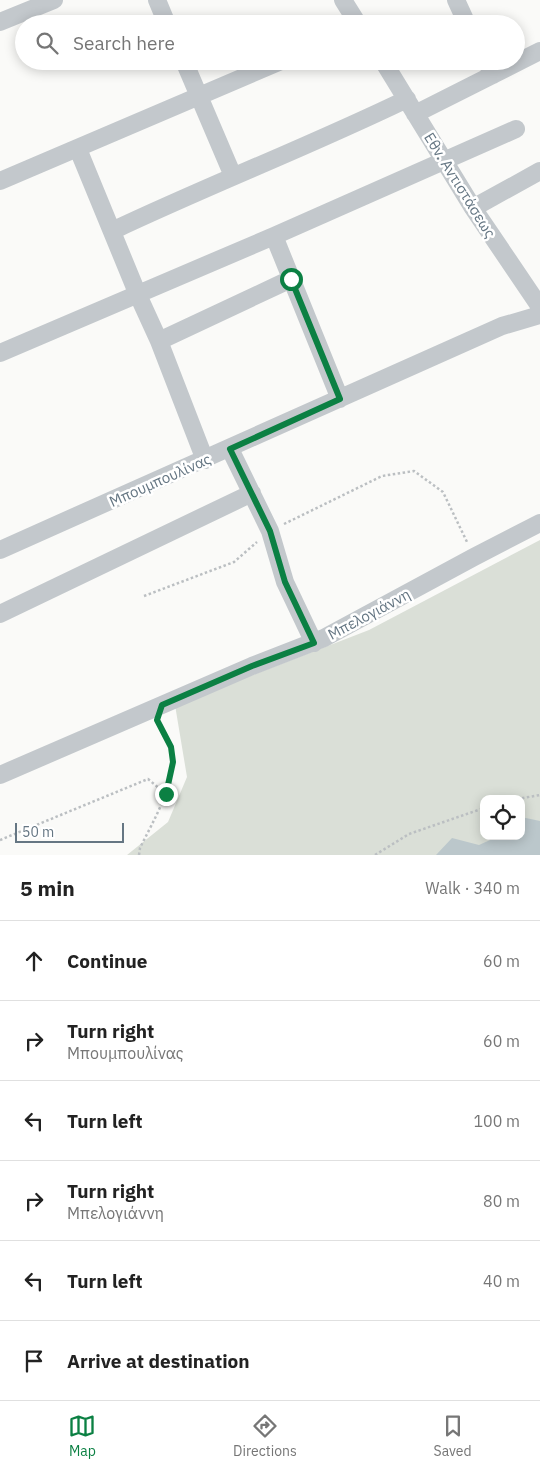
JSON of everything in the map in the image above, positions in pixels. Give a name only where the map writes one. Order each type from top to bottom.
[{"type":"street","points":[[17,15],[54,0]]},
{"type":"street","points":[[156,0],[163,15]]},
{"type":"street","points":[[456,0],[463,15]]},
{"type":"street","points":[[350,2],[355,15]]},
{"type":"street","points":[[0,22],[15,16]]},
{"type":"street","points":[[525,56],[540,51]]},
{"type":"street","points":[[188,70],[233,176]]},
{"type":"street","points":[[0,181],[260,70]]},
{"type":"street","name":"Εθν. Αντιστάσεως","points":[[389,70],[473,208],[540,307]]},
{"type":"street","points":[[415,114],[486,70]]},
{"type":"street","points":[[112,231],[407,99]]},
{"type":"street","points":[[0,353],[445,162],[516,129]]},
{"type":"street","points":[[78,148],[138,295],[159,341],[205,460]]},
{"type":"street","points":[[473,208],[540,171]]},
{"type":"street","points":[[274,236],[340,399]]},
{"type":"street","points":[[159,341],[291,279]]},
{"type":"street","name":"Μπουμπουλίνας","points":[[0,550],[502,326],[540,315]]},
{"type":"street","points":[[230,449],[270,531],[285,582],[314,643]]},
{"type":"street","points":[[0,614],[252,493]]},
{"type":"street","name":"Μπελογιάννη","points":[[0,775],[252,666],[314,643],[540,523]]},
{"type":"path","points":[[144,596],[234,562],[270,531],[382,476],[414,471],[443,492],[474,557]]},
{"type":"path","points":[[139,855],[140,848],[166,794],[173,762],[171,747],[157,720],[162,705]]},
{"type":"path","points":[[0,840],[148,779],[166,794]]},
{"type":"path","points":[[525,798],[540,795]]},
{"type":"path","points":[[376,855],[409,834],[480,809]]},
{"type":"shaded area","points":[[540,540],[540,855],[127,855],[168,822],[187,777],[175,705],[369,630]]},
{"type":"shaded area","points":[[525,818],[540,821],[540,855],[436,855],[452,838],[479,845],[490,840],[525,840]]},
{"type":"route","points":[[166,794],[173,762],[171,747],[157,720],[162,705],[252,666],[314,643],[285,582],[270,531],[230,449],[340,399],[291,279]]}]
